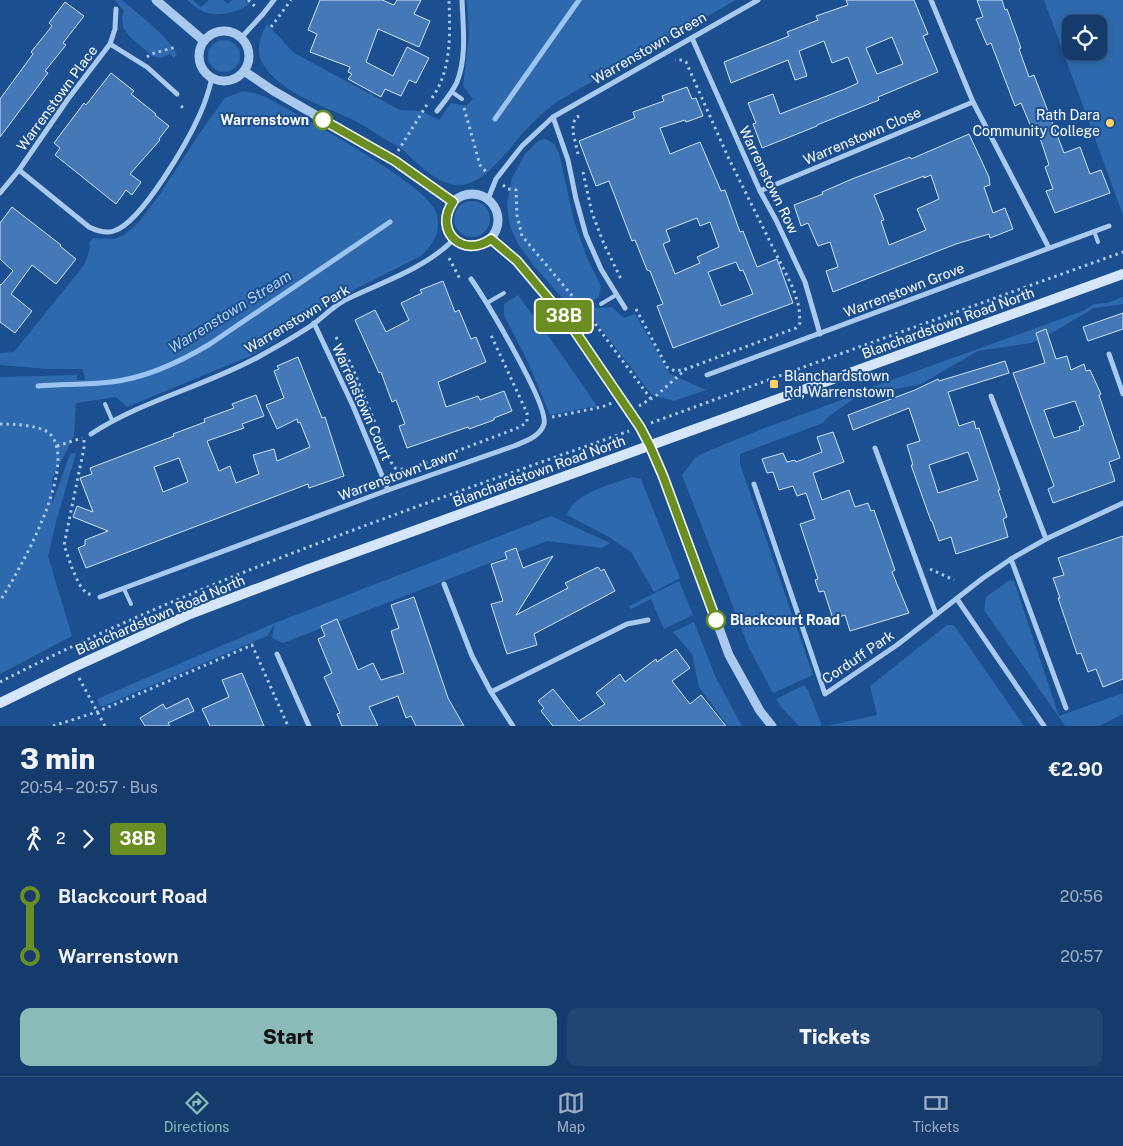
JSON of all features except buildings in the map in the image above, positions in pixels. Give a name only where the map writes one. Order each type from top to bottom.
[{"type":"main road","name":"Blanchardstown Road North","points":[[0,703],[73,667],[190,614],[306,570],[1123,274]]},
{"type":"street","points":[[156,0],[204,41]]},
{"type":"street","points":[[241,38],[274,0]]},
{"type":"street","points":[[437,111],[452,92],[461,68],[462,0]]},
{"type":"street","name":"Warrenstown Green","points":[[488,199],[496,180],[522,146],[553,117],[758,0]]},
{"type":"street","points":[[931,0],[973,102],[1049,248]]},
{"type":"street","name":"Warrenstown Place","points":[[0,193],[19,170],[68,99],[110,44],[115,29],[116,9]]},
{"type":"street","points":[[226,31],[234,33],[241,38],[248,50],[247,64],[244,71],[232,79],[219,80],[205,73],[199,57],[204,41],[217,32],[226,31]]},
{"type":"street","name":"Warrenstown Row","points":[[692,38],[760,190],[805,282],[820,334]]},
{"type":"street","points":[[110,44],[141,62],[177,94]]},
{"type":"street","points":[[244,71],[272,90],[395,161],[453,202]]},
{"type":"street","points":[[19,170],[89,226],[98,231],[115,231],[131,220],[180,153],[199,116],[212,78]]},
{"type":"street","name":"Warrenstown Close","points":[[760,190],[973,102]]},
{"type":"street","points":[[553,117],[568,160],[586,235],[601,270],[625,308]]},
{"type":"street","points":[[466,194],[481,195],[488,199],[494,205],[499,223],[491,239],[484,244],[469,247],[454,239],[446,225],[448,209],[453,202],[466,194]]},
{"type":"street","name":"Warrenstown Grove","points":[[707,375],[1109,226]]},
{"type":"street","name":"Warrenstown Park","points":[[91,434],[112,420],[182,392],[259,357],[314,323],[344,301],[384,283],[430,258],[444,249],[454,239]]},
{"type":"street","points":[[491,239],[517,261],[570,324],[640,427],[650,446],[729,655],[760,711],[772,726]]},
{"type":"street","points":[[471,279],[487,302],[520,363],[544,418]]},
{"type":"street","name":"Warrenstown Court","points":[[314,323],[354,406],[388,490]]},
{"type":"street","points":[[1109,354],[1123,394]]},
{"type":"street","points":[[991,396],[1046,539]]},
{"type":"street","name":"Warrenstown Lawn","points":[[100,597],[388,490],[514,446],[538,433],[543,426],[544,418]]},
{"type":"street","points":[[875,448],[936,614]]},
{"type":"street","name":"Corduff Park","points":[[754,484],[825,694],[898,644],[1011,559],[1046,539],[1123,504]]},
{"type":"street","points":[[1011,559],[1066,708]]},
{"type":"street","points":[[444,584],[471,654],[491,692],[513,726]]},
{"type":"street","points":[[956,599],[1044,726]]},
{"type":"street","points":[[491,692],[627,624],[648,620]]},
{"type":"street","points":[[277,654],[309,726]]},
{"type":"lane","points":[[452,92],[462,99]]},
{"type":"lane","points":[[1094,231],[1098,242]]},
{"type":"lane","points":[[487,302],[504,293]]},
{"type":"lane","points":[[601,304],[616,295]]},
{"type":"lane","points":[[105,404],[112,420]]},
{"type":"lane","points":[[124,589],[131,604]]},
{"type":"path","points":[[271,27],[291,0]]},
{"type":"path","points":[[395,161],[399,148],[433,96],[444,75],[449,38],[449,0]]},
{"type":"path","points":[[141,62],[151,54],[176,46]]},
{"type":"path","points":[[634,306],[667,367],[675,371],[686,369],[796,328],[800,323],[793,288],[728,157],[686,62],[674,60]]},
{"type":"path","points":[[462,99],[480,165],[487,173],[508,189],[516,190],[517,215],[522,236],[590,317],[651,399]]},
{"type":"path","points":[[181,106],[186,110]]},
{"type":"path","points":[[580,160],[573,132],[573,124],[576,117],[584,113]]},
{"type":"path","points":[[582,169],[592,213],[624,286]]},
{"type":"path","points":[[0,682],[107,630],[256,567],[1123,252]]},
{"type":"path","points":[[448,258],[463,283]]},
{"type":"path","points":[[336,337],[351,364],[391,462],[395,468],[407,470],[520,428],[527,422],[527,413],[487,327]]},
{"type":"path","points":[[630,411],[651,399],[686,369]]},
{"type":"path","points":[[544,418],[602,407],[622,399]]},
{"type":"path","points":[[0,424],[16,425],[46,431],[51,434],[57,446],[58,462],[48,504],[27,552],[0,601]]},
{"type":"path","points":[[57,446],[84,437],[84,448],[64,545],[79,584],[86,593],[100,597]]},
{"type":"path","points":[[920,570],[926,567],[954,580]]},
{"type":"path","points":[[54,726],[97,712],[252,645],[288,726]]},
{"type":"path","points":[[73,667],[105,726]]},
{"type":"shaded area","points":[[115,0],[122,0],[159,32],[177,54],[174,58],[170,54],[161,58],[152,56],[130,37],[123,27],[122,17],[124,11]]},
{"type":"shaded area","points":[[187,0],[193,0],[201,7],[209,0],[223,0],[228,4],[232,0],[245,0],[249,4],[233,12],[215,14],[201,11]]},
{"type":"shaded area","points":[[467,0],[736,0],[558,101],[532,123],[500,160],[482,177],[462,185],[454,185],[438,179],[400,148],[362,125],[290,90],[271,74],[263,64],[259,54],[259,44],[267,24],[294,53],[400,110],[421,111],[439,120],[451,103],[466,106],[473,99],[463,86],[469,36]]},
{"type":"shaded area","name":"Rath Dara Community College","points":[[1044,0],[1123,0],[1123,215],[1066,60],[1107,60],[1107,15],[1062,15],[1062,49]]},
{"type":"shaded area","points":[[224,40],[236,44],[240,56],[236,68],[224,72],[212,68],[208,56],[212,44]]},
{"type":"shaded area","points":[[243,91],[266,97],[359,150],[409,184],[427,199],[436,212],[438,224],[436,236],[421,256],[330,302],[272,343],[250,356],[127,407],[116,397],[76,403],[74,436],[52,479],[52,504],[70,454],[76,453],[48,556],[72,636],[0,674],[0,377],[77,375],[77,380],[85,380],[83,369],[48,369],[0,365],[0,353],[14,352],[85,264],[90,248],[89,243],[93,238],[114,239],[124,235],[138,223],[225,98]]},
{"type":"shaded area","points":[[546,139],[554,144],[559,153],[574,221],[588,260],[601,286],[599,296],[592,302],[596,308],[612,307],[624,318],[635,314],[670,374],[706,390],[674,401],[652,395],[589,313],[572,309],[535,267],[518,244],[510,226],[507,203],[512,178],[525,154],[538,141]]},
{"type":"shaded area","points":[[472,201],[484,207],[490,219],[484,231],[472,237],[460,231],[454,219],[460,207]]},
{"type":"shaded area","points":[[518,295],[597,406],[550,415],[528,362],[504,315],[504,304]]},
{"type":"shaded area","points":[[1123,297],[1123,304],[1094,308],[1045,337],[1031,343],[978,351],[921,384],[861,396],[861,394],[829,416],[823,423],[740,454],[740,464],[813,675],[773,693],[749,648],[682,475],[696,457],[762,429],[875,386],[1083,311],[1094,304],[1107,303]]},
{"type":"shaded area","points":[[632,477],[641,479],[680,578],[654,592],[631,552],[609,537],[567,515],[571,507],[585,495]]},
{"type":"shaded area","points":[[551,516],[610,543],[602,548],[547,541],[283,643],[272,638],[275,624],[267,636],[101,707],[97,699],[275,623]]},
{"type":"shaded area","points":[[1010,580],[1014,581],[1059,716],[1123,693],[1123,714],[1099,726],[1065,726],[984,610],[986,597]]},
{"type":"shaded area","points":[[679,581],[693,615],[664,629],[651,599],[631,609],[629,606]]},
{"type":"shaded area","points":[[694,622],[716,678],[742,726],[728,726],[699,687],[692,654],[673,632]]},
{"type":"shaded area","points":[[947,625],[953,625],[956,628],[1024,726],[827,726],[877,715],[870,686]]},
{"type":"shaded area","points":[[804,685],[808,690],[822,726],[799,726],[776,699]]},
{"type":"waterway","name":"Warrenstown Stream","points":[[495,119],[579,0]]},
{"type":"waterway","name":"Warrenstown Stream","points":[[38,386],[93,384],[124,380],[150,373],[175,363],[210,344],[390,222]]},
{"type":"bus line","name":"38B","points":[[323,120],[395,161],[453,202],[448,209],[446,225],[454,239],[469,247],[484,244],[491,239],[517,261],[570,324],[622,399],[650,446],[663,476],[716,620]]},
{"type":"place","name":"Warrenstown","points":[[323,120]]},
{"type":"place","name":"Rath Dara Community College","points":[[1110,123]]},
{"type":"place","name":"Blanchardstown Rd, Warrenstown","points":[[774,384]]},
{"type":"place","name":"Blackcourt Road","points":[[716,620]]}]
